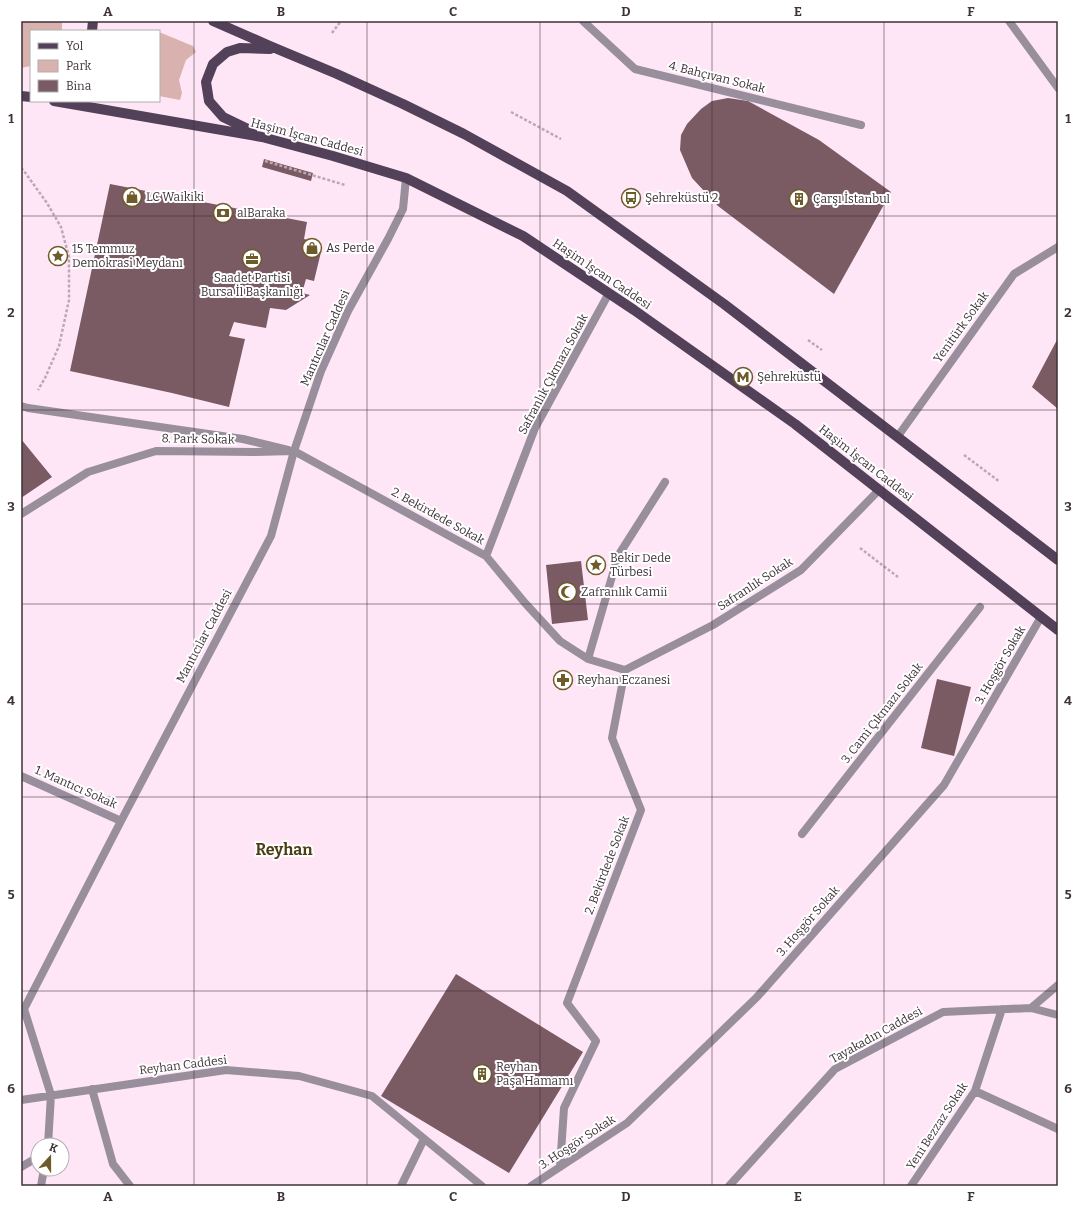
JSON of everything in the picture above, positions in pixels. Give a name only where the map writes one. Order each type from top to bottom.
[{"type":"main road","points":[[213,21],[403,104],[464,134],[567,191],[724,304],[1058,560]]},
{"type":"main road","points":[[222,21],[234,30]]},
{"type":"main road","points":[[262,137],[223,117],[209,101],[206,82],[214,64],[227,52],[240,48],[278,49]]},
{"type":"main road","name":"Haşim İşcan Caddesi","points":[[60,102],[262,137],[333,156],[406,178],[523,236],[609,293],[795,424],[1058,630]]},
{"type":"street","name":"4. Bahçıvan Sokak","points":[[583,21],[635,69],[861,125]]},
{"type":"street","points":[[1010,21],[1058,88]]},
{"type":"street","name":"Mantıcılar Caddesi","points":[[51,1095],[23,1008],[270,536],[294,451],[324,365],[348,311],[403,209],[406,178]]},
{"type":"street","name":"Yenitürk Sokak","points":[[898,436],[1014,274],[1058,247]]},
{"type":"street","name":"Safranlık Çıkmazı Sokak","points":[[486,556],[535,428],[609,293]]},
{"type":"street","points":[[24,407],[243,439],[294,451]]},
{"type":"street","name":"8. Park Sokak","points":[[21,514],[88,472],[156,451],[294,451]]},
{"type":"street","name":"2. Bekirdede Sokak","points":[[294,451],[486,556],[525,603],[560,641],[588,659],[625,670],[612,738],[642,810],[567,1003],[596,1041],[564,1108],[560,1167]]},
{"type":"street","points":[[588,659],[618,556],[665,482]]},
{"type":"street","name":"Safranlık Sokak","points":[[625,670],[713,625],[800,570],[879,490]]},
{"type":"street","name":"3. Cami Çıkmazı Sokak","points":[[802,834],[980,607]]},
{"type":"street","name":"3. Hoşgör Sokak","points":[[531,1186],[627,1123],[757,997],[944,785],[1041,617]]},
{"type":"street","name":"1. Mantıcı Sokak","points":[[21,776],[121,821]]},
{"type":"street","points":[[1031,1008],[1058,985]]},
{"type":"street","name":"Tayakadın Caddesi","points":[[729,1186],[835,1069],[943,1012],[1031,1008],[1058,1015]]},
{"type":"street","name":"Yeni Bezzaz Sokak","points":[[911,1186],[975,1091],[1002,1009]]},
{"type":"street","name":"Reyhan Caddesi","points":[[21,1100],[226,1070],[299,1076],[372,1096],[482,1186]]},
{"type":"street","points":[[92,1089],[113,1164],[130,1186]]},
{"type":"street","points":[[975,1091],[1058,1129]]},
{"type":"street","points":[[48,1137],[51,1095]]},
{"type":"street","points":[[400,1186],[424,1139]]},
{"type":"street","points":[[21,1167],[30,1162]]},
{"type":"path","points":[[332,33],[341,21]]},
{"type":"path","points":[[511,112],[561,139]]},
{"type":"path","points":[[265,161],[345,185]]},
{"type":"path","points":[[21,168],[47,203],[61,227],[69,257],[69,300],[59,346],[45,378],[24,407]]},
{"type":"path","points":[[964,454],[1000,482]]},
{"type":"path","points":[[860,548],[898,577]]},
{"type":"green space","points":[[21,21],[62,21],[62,30],[30,30],[30,66],[21,68]]},
{"type":"green space","points":[[160,32],[193,46],[196,52],[186,60],[179,80],[182,93],[180,100],[160,96]]},
{"type":"building","name":"Çarşı İstanbul","points":[[728,98],[748,101],[819,140],[891,192],[834,294],[718,206],[692,178],[680,150],[681,135],[687,124],[701,109],[712,101]]},
{"type":"building","points":[[264,159],[313,173],[311,181],[262,167]]},
{"type":"building","points":[[110,184],[307,222],[304,239],[313,241],[321,252],[314,281],[306,279],[302,293],[310,295],[286,310],[270,308],[266,328],[234,322],[229,336],[245,339],[229,407],[70,371]]},
{"type":"building","points":[[1058,338],[1058,409],[1032,387]]},
{"type":"building","points":[[21,439],[52,477],[21,498]]},
{"type":"building","name":"Zafranlık Camii","points":[[581,561],[588,620],[552,624],[546,565]]},
{"type":"building","points":[[937,679],[971,687],[954,756],[921,748]]},
{"type":"building","name":"Reyhan Paşa Hamamı","points":[[456,974],[583,1052],[509,1173],[381,1096]]},
{"type":"place","name":"LC Waikiki","points":[[132,197]]},
{"type":"place","name":"Şehreküstü 2","points":[[631,198]]},
{"type":"place","name":"Çarşı İstanbul","points":[[799,199]]},
{"type":"place","name":"alBaraka","points":[[223,213]]},
{"type":"place","name":"As Perde","points":[[312,248]]},
{"type":"place","name":"15 Temmuz Demokrasi Meydanı","points":[[58,256]]},
{"type":"place","name":"Saadet Partisi Bursa İl Başkanlığı","points":[[252,259]]},
{"type":"place","name":"Şehreküstü","points":[[743,377]]},
{"type":"place","name":"Bekir Dede Türbesi","points":[[596,565]]},
{"type":"place","name":"Zafranlık Camii","points":[[567,592]]},
{"type":"place","name":"Reyhan Eczanesi","points":[[563,680]]},
{"type":"place","name":"Reyhan Paşa Hamamı","points":[[482,1074]]},
{"type":"district","name":"Reyhan","points":[[284,849]]}]
